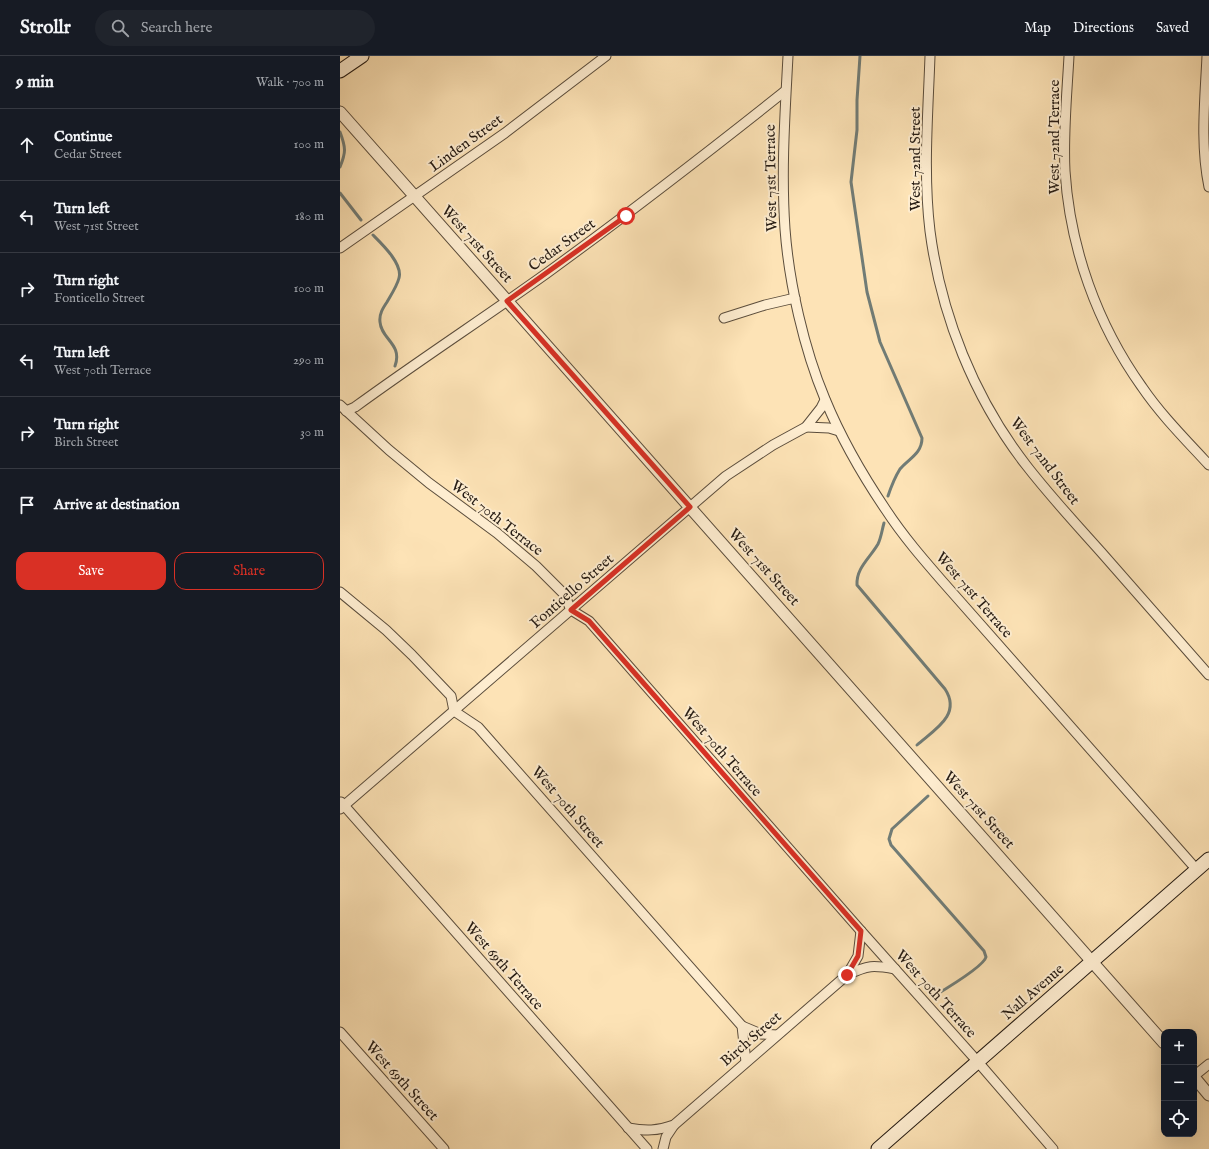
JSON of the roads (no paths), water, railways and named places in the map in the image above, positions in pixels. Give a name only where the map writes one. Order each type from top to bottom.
[{"type":"main road","points":[[340,72],[362,56]]},
{"type":"main road","name":"Nall Avenue","points":[[878,1149],[1209,859]]},
{"type":"street","name":"Linden Street","points":[[340,248],[505,133],[606,56]]},
{"type":"street","name":"West 71st Terrace","points":[[788,56],[785,90],[783,165],[785,230],[795,298],[808,350],[825,400],[840,431],[872,488],[912,546],[1197,870]]},
{"type":"street","name":"West 72nd Street","points":[[930,56],[926,145],[927,202],[930,230],[934,258],[947,312],[964,356],[993,416],[1026,465],[1053,498],[1209,675]]},
{"type":"street","name":"West 72nd Terrace","points":[[1069,56],[1065,169],[1067,194],[1076,242],[1088,286],[1101,317],[1117,348],[1142,388],[1209,465]]},
{"type":"street","points":[[1207,56],[1204,148],[1209,187]]},
{"type":"street","name":"Cedar Street","points":[[343,408],[356,407],[626,216],[785,90]]},
{"type":"street","name":"West 71st Street","points":[[340,112],[1161,1040]]},
{"type":"street","points":[[724,318],[765,305],[795,298]]},
{"type":"street","name":"Fonticello Street","points":[[341,806],[726,476],[772,444],[806,427],[825,400]]},
{"type":"street","name":"West 70th Terrace","points":[[343,408],[395,455],[429,483],[497,533],[536,566],[564,594],[571,610],[589,621],[1053,1149]]},
{"type":"street","points":[[806,427],[830,428],[840,431]]},
{"type":"street","points":[[340,592],[386,630],[412,655],[451,696],[454,710]]},
{"type":"street","name":"West 70th Street","points":[[454,710],[478,726],[742,1026]]},
{"type":"street","name":"West 69th Terrace","points":[[341,806],[647,1149]]},
{"type":"street","name":"Birch Street","points":[[628,1128],[644,1131],[660,1130],[674,1125],[847,975],[858,956],[861,931]]},
{"type":"street","points":[[847,975],[863,967],[878,966],[895,969]]},
{"type":"street","points":[[746,1062],[742,1026],[761,1034],[777,1035]]},
{"type":"street","name":"West 69th Street","points":[[340,1032],[444,1149]]},
{"type":"street","points":[[1197,1074],[1209,1064]]},
{"type":"street","points":[[1197,1081],[1209,1095]]},
{"type":"street","points":[[663,1149],[666,1137],[674,1125]]},
{"type":"waterway","points":[[860,56],[857,100],[857,130],[851,182],[867,292],[880,342],[922,438],[920,448],[898,472],[888,496]]},
{"type":"waterway","points":[[340,132],[344,150],[340,167]]},
{"type":"waterway","points":[[340,193],[361,220]]},
{"type":"waterway","points":[[373,235],[391,255],[398,267],[399,278],[397,284],[383,309],[380,319],[381,328],[396,352],[397,358],[395,366]]},
{"type":"waterway","points":[[884,523],[878,544],[861,568],[857,579],[857,585],[945,689],[949,698],[950,707],[944,721],[938,728],[917,745]]},
{"type":"waterway","points":[[928,796],[892,829],[889,839],[891,845],[984,951],[986,957],[984,961],[971,972],[934,996]]}]
